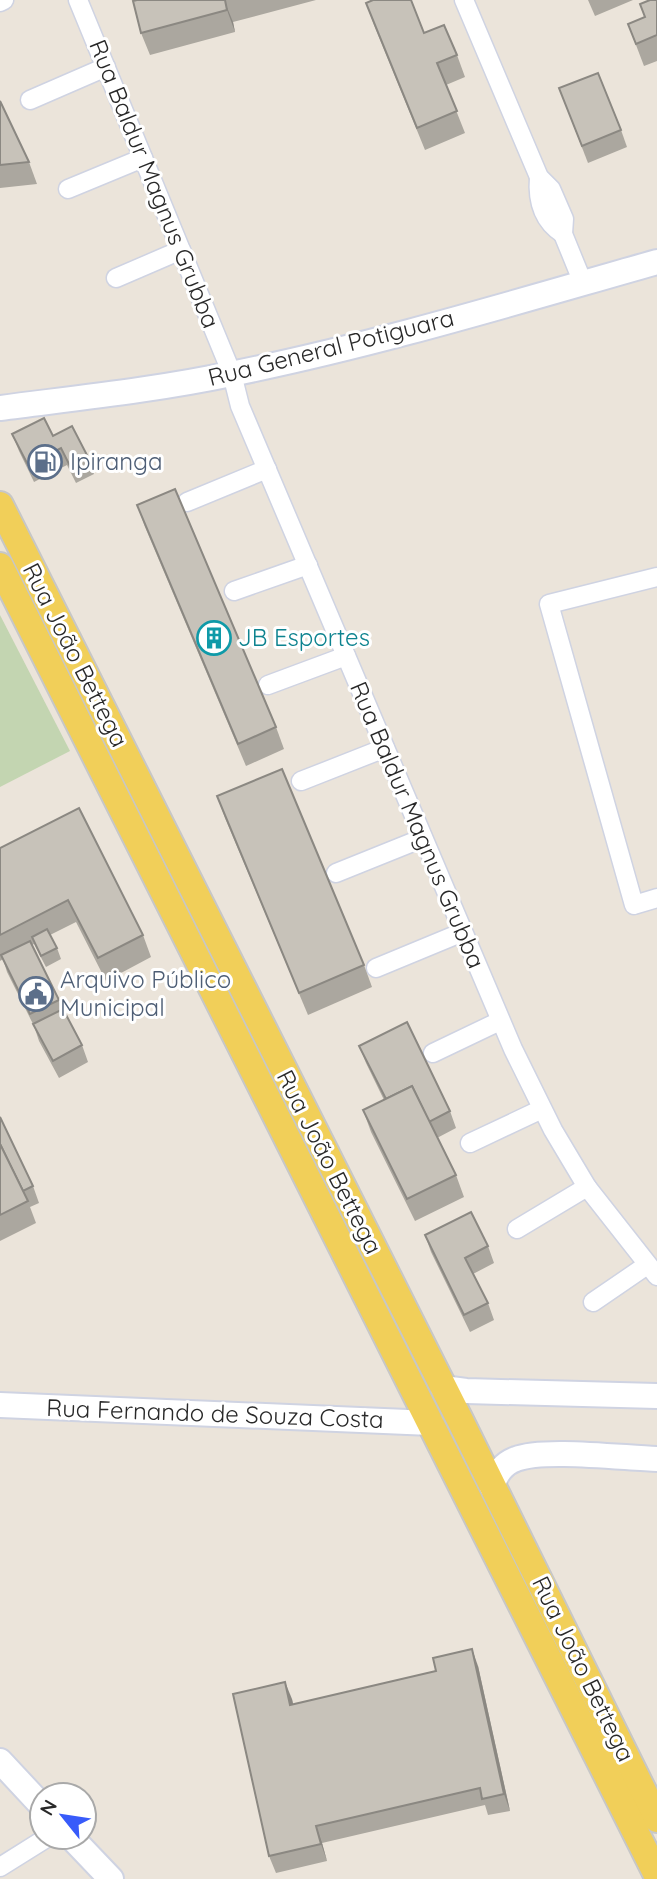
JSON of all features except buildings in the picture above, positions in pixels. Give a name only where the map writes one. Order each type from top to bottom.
[{"type":"main road","name":"Rua General Potiguara","points":[[0,408],[232,374],[400,334],[657,262]]},
{"type":"main road","name":"Rua João Bettega","points":[[0,505],[657,1819]]},
{"type":"main road","name":"Rua João Bettega","points":[[0,566],[657,1875]]},
{"type":"main road","points":[[167,899],[191,887]]},
{"type":"main road","points":[[181,927],[204,914]]},
{"type":"main road","points":[[395,1352],[419,1341]]},
{"type":"main road","points":[[443,1388],[466,1391],[657,1396]]},
{"type":"main road","name":"Rua Fernando de Souza Costa","points":[[0,1405],[431,1423]]},
{"type":"main road","points":[[492,1487],[501,1468],[523,1457],[554,1455],[657,1459]]},
{"type":"main road","points":[[531,1625],[555,1612]]},
{"type":"main road","points":[[0,1761],[28,1791]]},
{"type":"main road","points":[[84,1851],[111,1879]]},
{"type":"street","name":"Rua Baldur Magnus Grubba","points":[[78,0],[232,374],[240,407],[500,1021],[542,1109],[587,1187],[652,1271]]},
{"type":"street","points":[[464,0],[539,177],[537,195],[550,225],[563,234],[583,283]]},
{"type":"street","points":[[30,100],[106,67]]},
{"type":"street","points":[[68,190],[143,158]]},
{"type":"street","points":[[116,278],[181,250]]},
{"type":"street","points":[[187,502],[267,469]]},
{"type":"street","points":[[234,592],[307,565]]},
{"type":"street","points":[[657,577],[550,604],[634,905],[657,898]]},
{"type":"street","points":[[268,685],[346,656]]},
{"type":"street","points":[[301,781],[385,748]]},
{"type":"street","points":[[336,873],[423,838]]},
{"type":"street","points":[[376,968],[463,932]]},
{"type":"street","points":[[433,1053],[500,1021]]},
{"type":"street","points":[[470,1143],[542,1109]]},
{"type":"street","points":[[517,1228],[587,1187]]},
{"type":"street","points":[[593,1302],[652,1271]]},
{"type":"street","points":[[0,1867],[28,1850]]},
{"type":"green space","points":[[0,615],[70,751],[0,787]]},
{"type":"place","name":"Ipiranga","points":[[45,462]]},
{"type":"place","name":"JB Esportes","points":[[214,638]]},
{"type":"place","name":"Arquivo Público Municipal","points":[[36,994]]}]
